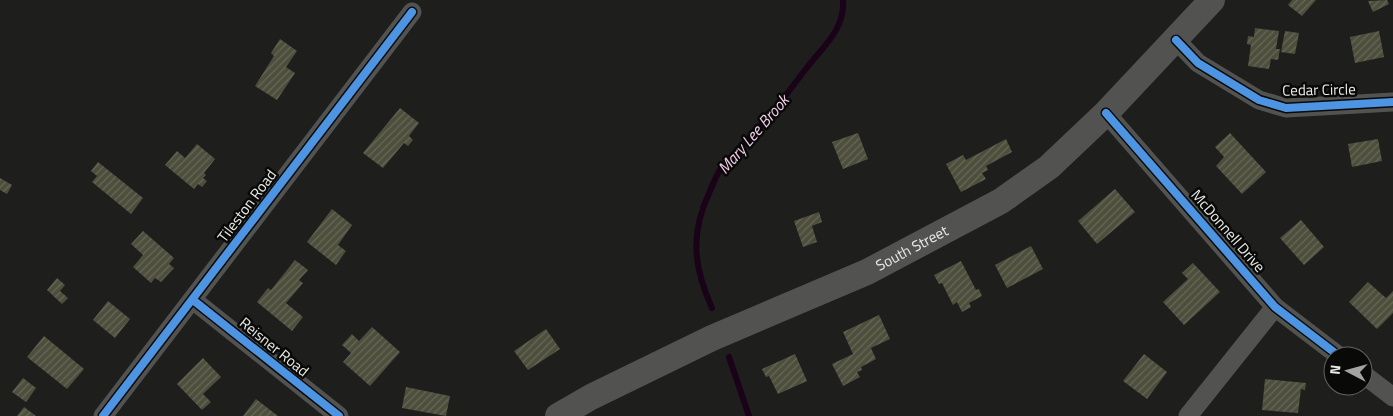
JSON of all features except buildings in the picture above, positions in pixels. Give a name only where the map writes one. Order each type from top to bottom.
[{"type":"main road","name":"South Street","points":[[558,416],[591,397],[712,338],[867,272],[1001,201],[1049,166],[1106,112],[1212,0]]},
{"type":"street","name":"Tileston Road","points":[[103,416],[412,12]]},
{"type":"street","name":"Cedar Circle","points":[[1176,40],[1198,63],[1259,100],[1286,108],[1393,102]]},
{"type":"street","name":"McDonnell Drive","points":[[1106,112],[1276,307],[1326,346]]},
{"type":"street","name":"Reisner Road","points":[[193,300],[339,416]]},
{"type":"street","points":[[1188,416],[1276,307]]},
{"type":"street","points":[[1373,382],[1393,397]]},
{"type":"waterway","name":"Mary Lee Brook","points":[[712,308],[701,278],[696,250],[699,221],[713,183],[725,164],[774,110],[833,36],[841,19],[843,0]]},
{"type":"waterway","name":"Mary Lee Brook","points":[[729,357],[749,416]]},
{"type":"cycle path","points":[[103,416],[412,12]]},
{"type":"cycle path","points":[[1176,40],[1198,63],[1259,100],[1286,108],[1393,102]]},
{"type":"cycle path","points":[[1106,113],[1275,307],[1326,346]]},
{"type":"cycle path","points":[[193,300],[339,416]]}]
